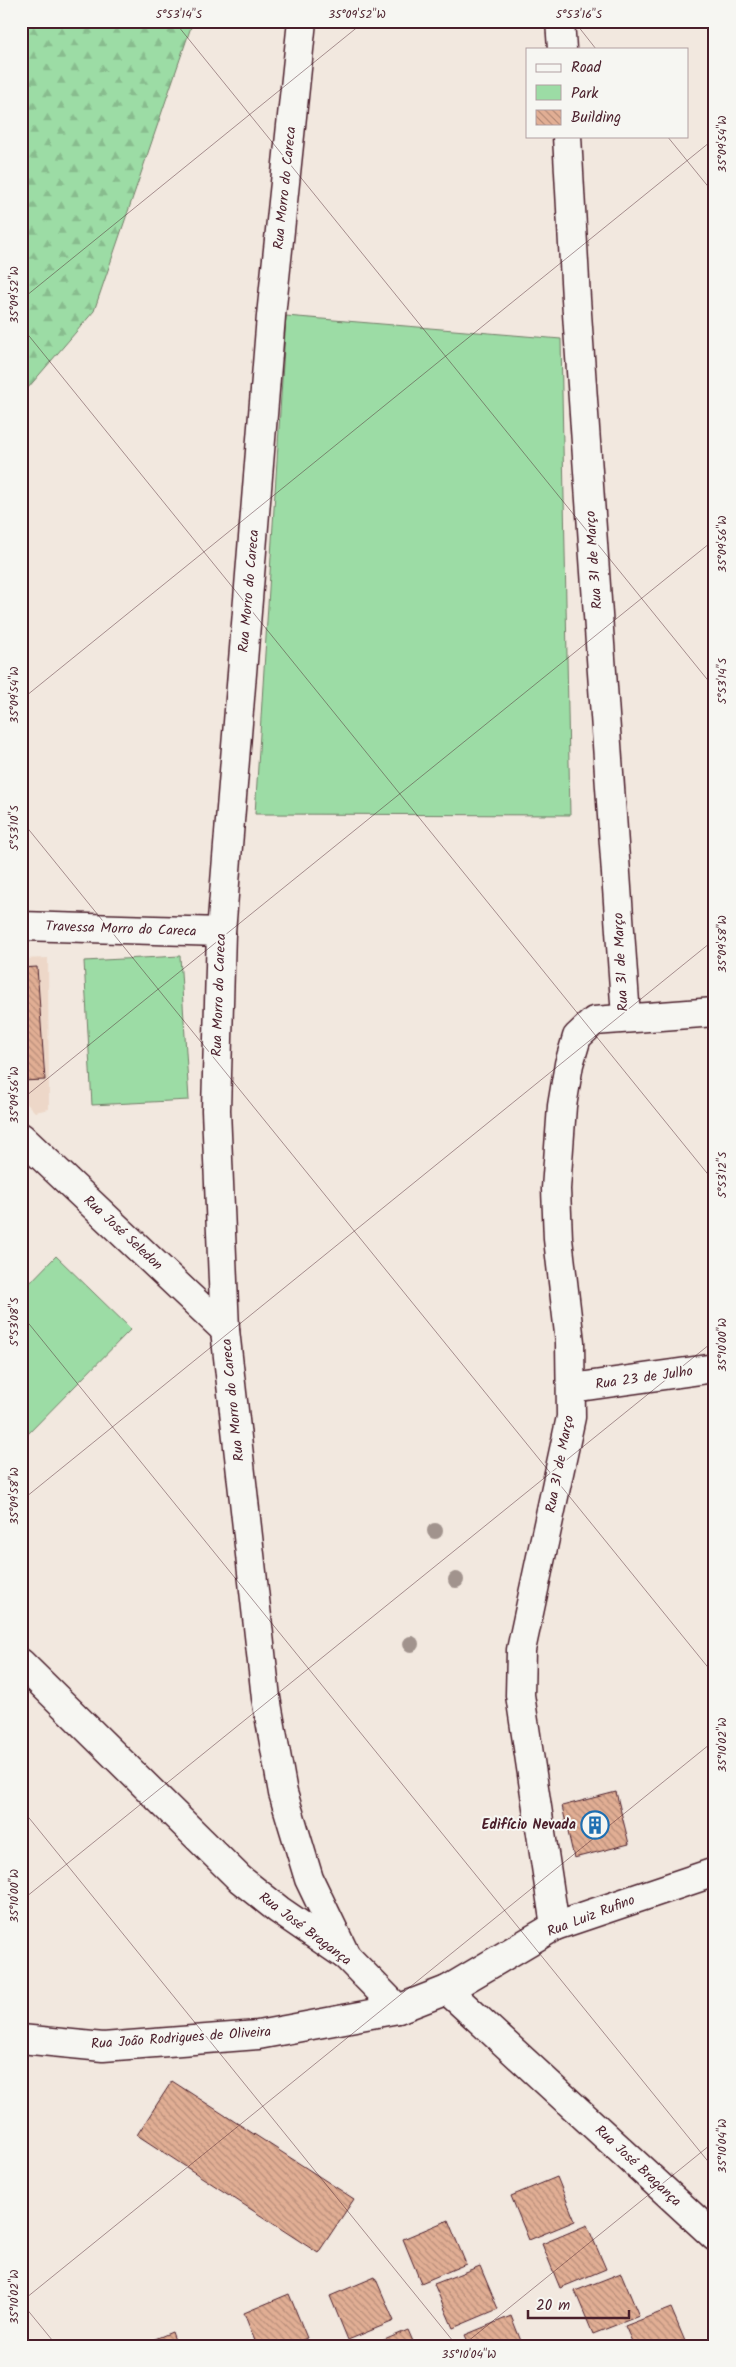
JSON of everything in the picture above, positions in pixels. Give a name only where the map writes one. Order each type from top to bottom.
[{"type":"street","name":"Rua Morro do Careca","points":[[302,21],[272,316],[221,932],[216,1110],[225,1330],[266,1698],[283,1793],[309,1879],[346,1956]]},
{"type":"street","points":[[560,21],[562,48]]},
{"type":"street","name":"Rua 31 de Março","points":[[555,1926],[520,1695],[521,1650],[571,1418],[570,1342],[558,1239],[556,1189],[562,1106],[569,1064],[577,1037],[594,1021],[626,1017],[576,308],[567,138]]},
{"type":"street","name":"Travessa Morro do Careca","points":[[21,926],[221,932]]},
{"type":"street","points":[[626,1017],[715,1012]]},
{"type":"street","name":"Rua José Seledon","points":[[21,1137],[225,1330]]},
{"type":"street","name":"Rua 23 de Julho","points":[[572,1388],[715,1368]]},
{"type":"street","name":"Rua José Bragança","points":[[21,1663],[240,1879],[346,1956],[398,2009]]},
{"type":"street","name":"Rua Luiz Rufino","points":[[447,1990],[555,1926],[715,1872]]},
{"type":"street","points":[[398,2009],[447,1990]]},
{"type":"street","name":"Rua José Bragança","points":[[447,1990],[715,2237]]},
{"type":"street","name":"Rua João Rodrigues de Oliveira","points":[[21,2039],[103,2047],[258,2035],[398,2009]]},
{"type":"shaded area","points":[[48,958],[49,1109],[35,1112],[21,1098],[21,959]]},
{"type":"green space","points":[[21,21],[193,21],[94,311],[21,396]]},
{"type":"green space","points":[[286,316],[561,339],[570,815],[255,814]]},
{"type":"green space","points":[[180,956],[189,1100],[92,1105],[84,961]]},
{"type":"green space","points":[[56,1256],[131,1329],[21,1441],[21,1292]]},
{"type":"building","points":[[37,967],[45,1080],[21,1081],[21,968]]},
{"type":"building","name":"Edifício Nevada","points":[[616,1792],[629,1844],[574,1858],[562,1806]]},
{"type":"building","points":[[172,2081],[354,2199],[318,2253],[137,2135]]},
{"type":"building","points":[[557,2177],[575,2221],[529,2240],[511,2196]]},
{"type":"building","points":[[448,2220],[466,2264],[421,2283],[403,2239]]},
{"type":"building","points":[[587,2225],[606,2269],[560,2288],[542,2244]]},
{"type":"building","points":[[480,2266],[498,2309],[453,2328],[434,2284]]},
{"type":"building","points":[[621,2273],[639,2316],[593,2334],[575,2291]]},
{"type":"building","points":[[375,2277],[394,2321],[348,2340],[330,2296]]},
{"type":"building","points":[[289,2294],[307,2338],[287,2346],[257,2346],[244,2313]]},
{"type":"building","points":[[671,2308],[687,2346],[634,2346],[625,2326]]},
{"type":"building","points":[[511,2316],[523,2346],[470,2346],[465,2335]]},
{"type":"building","points":[[408,2330],[415,2346],[370,2346]]},
{"type":"building","points":[[172,2332],[177,2346],[138,2346]]},
{"type":"place","name":"Edifício Nevada","points":[[595,1825]]}]
